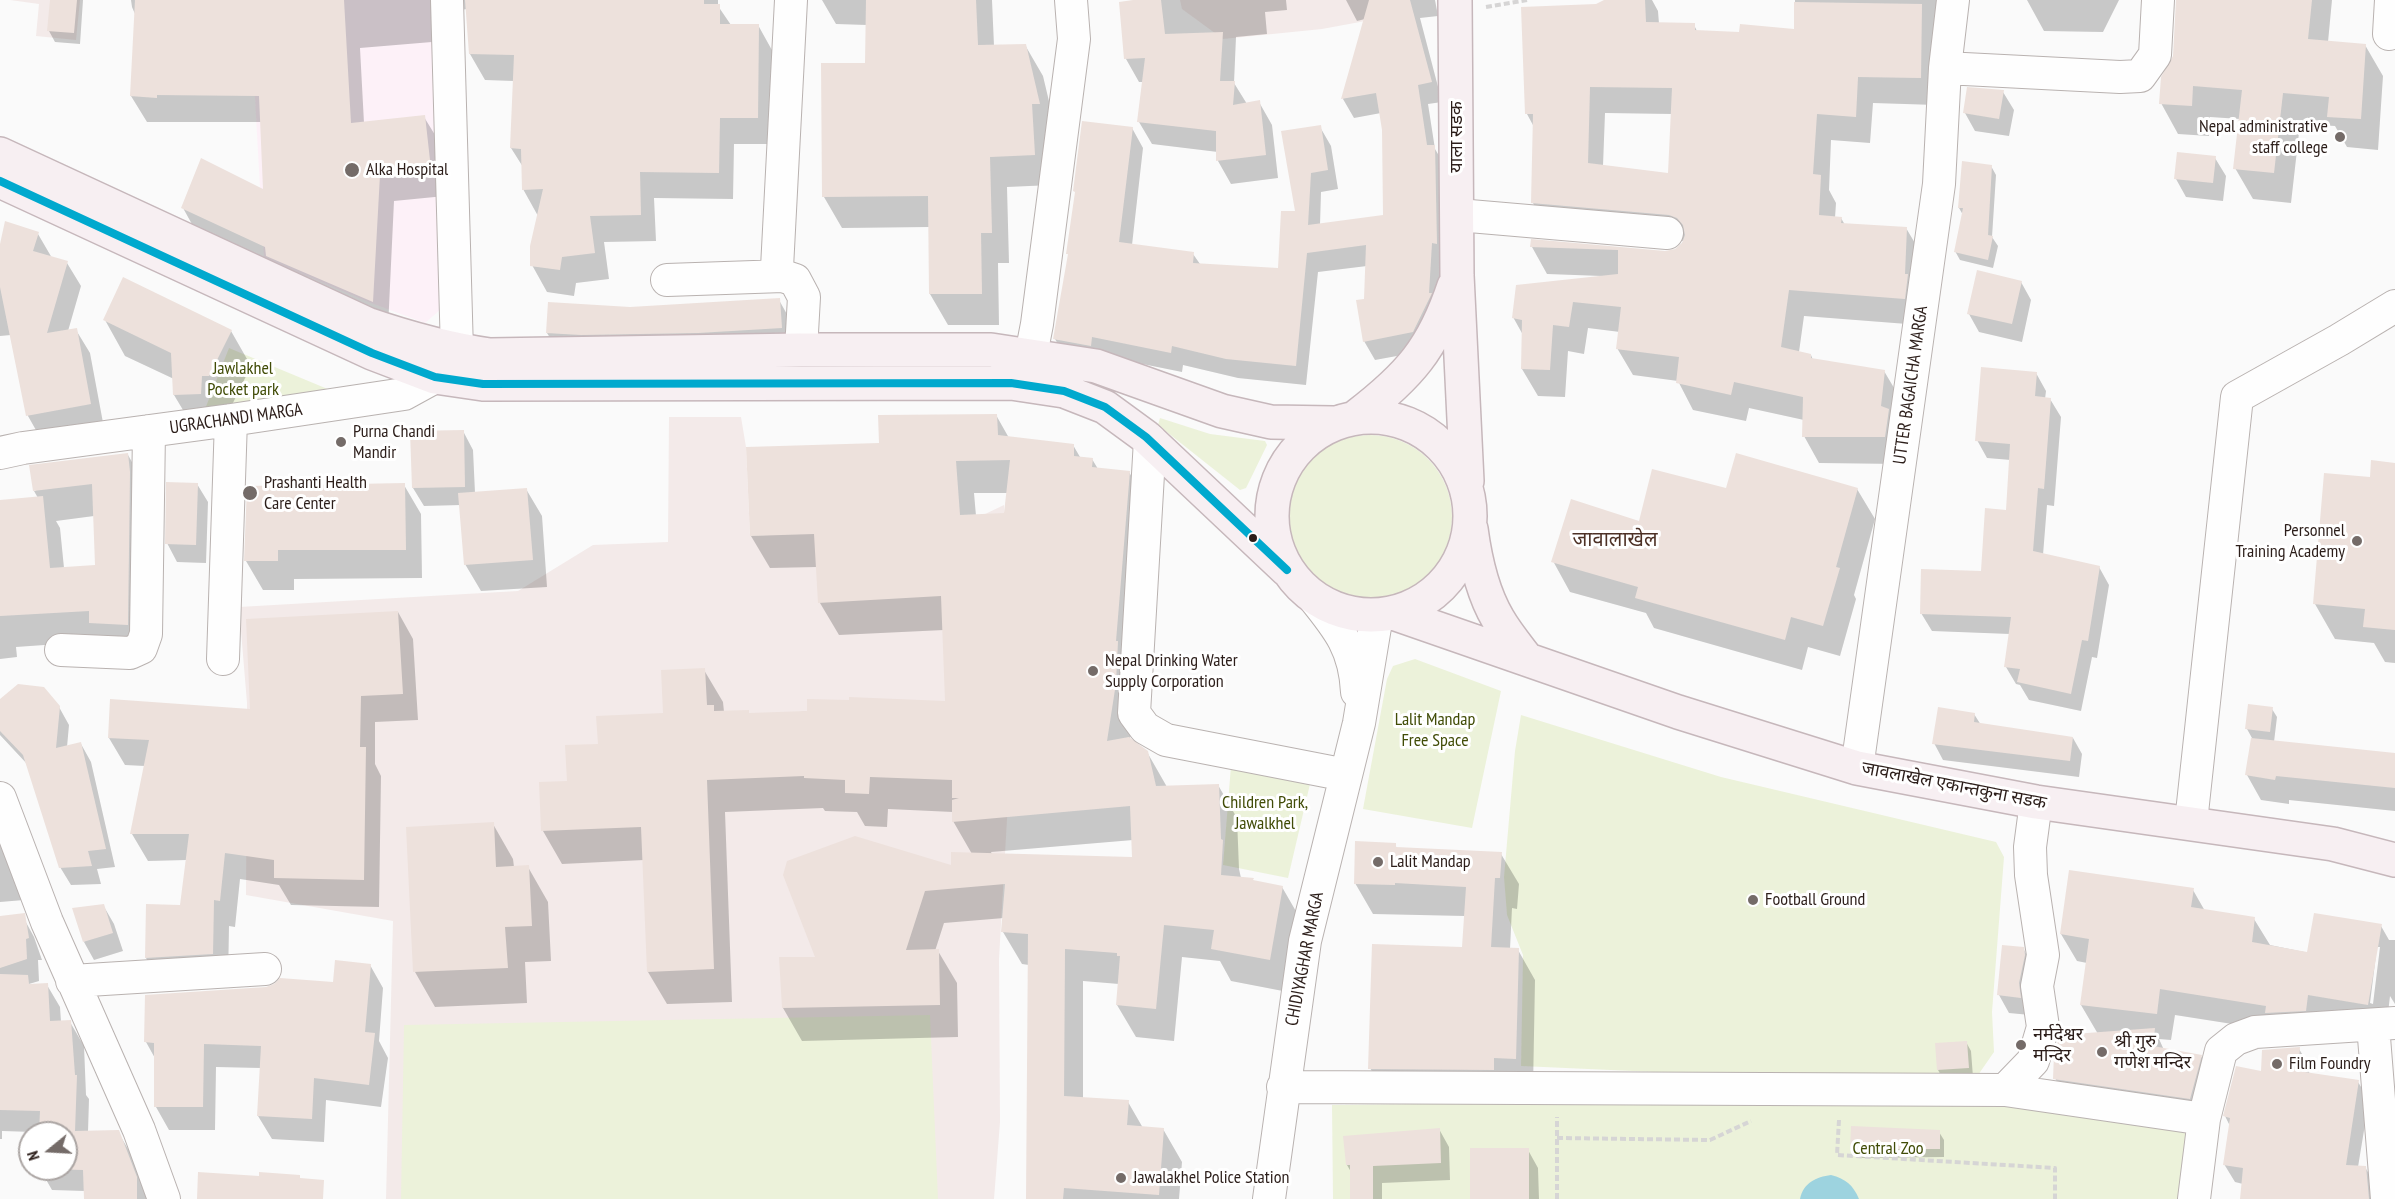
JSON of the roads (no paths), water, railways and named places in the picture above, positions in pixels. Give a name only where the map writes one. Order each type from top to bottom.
[{"type":"main road","name":"याला सडक","points":[[1456,6],[1457,275]]},
{"type":"main road","points":[[0,154],[367,324],[427,344],[457,351],[490,355],[801,350],[991,350],[1031,355],[1096,366],[1222,411],[1271,422],[1393,418],[1426,432],[1452,456],[1467,489]]},
{"type":"main road","points":[[0,181],[372,353],[435,376],[483,384],[1011,383],[1064,391],[1105,407],[1150,440],[1202,487],[1313,597],[1333,608],[1355,614],[1385,614],[1421,602],[1445,582],[1462,556],[1470,526]]},
{"type":"main road","points":[[1287,570],[1275,543],[1271,514],[1276,485],[1288,459],[1308,437],[1345,419],[1393,388],[1422,354],[1443,319],[1457,275]]},
{"type":"main road","points":[[1457,275],[1467,489],[1475,558],[1497,619],[1526,658]]},
{"type":"main road","name":"जावलाखेल एकान्तकुना सडक","points":[[1385,614],[1526,658],[1678,712],[1857,768],[2036,802],[2191,822],[2333,844],[2395,860]]},
{"type":"street","points":[[447,0],[457,351]]},
{"type":"street","points":[[783,276],[777,268],[791,0]]},
{"type":"street","points":[[1031,355],[1074,39],[1071,0]]},
{"type":"street","name":"UTTER BAGAICHA MARGA","points":[[1857,768],[1939,184],[1945,68],[1953,0]]},
{"type":"street","points":[[1945,68],[2120,77],[2140,76],[2155,56],[2158,0]]},
{"type":"street","points":[[2389,34],[2391,0]]},
{"type":"street","points":[[1458,215],[1667,233]]},
{"type":"street","points":[[667,280],[783,276],[795,280],[804,297],[801,350]]},
{"type":"street","points":[[2191,822],[2237,397],[2395,306]]},
{"type":"street","name":"UGRACHANDI MARGA","points":[[0,453],[404,394],[435,376],[449,364],[457,351]]},
{"type":"street","points":[[223,659],[231,420]]},
{"type":"street","points":[[61,650],[130,653],[141,648],[146,634],[149,431]]},
{"type":"street","points":[[1150,440],[1134,712],[1145,728],[1166,740],[1346,775]]},
{"type":"street","name":"CHIDIYAGHAR MARGA","points":[[1313,597],[1343,634],[1356,671],[1359,723]]},
{"type":"street","name":"CHIDIYAGHAR MARGA","points":[[1269,1199],[1305,941],[1385,614]]},
{"type":"street","points":[[0,798],[72,981],[139,1130],[164,1199]]},
{"type":"street","points":[[2005,1090],[2033,1061],[2043,1027],[2037,986],[2043,955],[2031,875],[2030,847],[2036,802]]},
{"type":"street","points":[[72,981],[265,969]]},
{"type":"street","points":[[2194,1199],[2204,1119],[2221,1051],[2236,1039],[2255,1032],[2384,1024],[2387,1199]]},
{"type":"street","points":[[1283,1087],[2005,1090],[2204,1119]]},
{"type":"water","points":[[1831,1175],[1848,1183],[1859,1199],[1800,1199],[1807,1185],[1820,1177]]},
{"type":"place","name":"Nepal administrative staff college","points":[[2340,137]]},
{"type":"place","name":"Alka Hospital","points":[[352,170]]},
{"type":"place","name":"Purna Chandi Mandir","points":[[341,442]]},
{"type":"place","name":"Prashanti Health Care Center","points":[[250,493]]},
{"type":"place","name":"Personnel Training Academy","points":[[2357,541]]},
{"type":"place","name":"Nepal Drinking Water Supply Corporation","points":[[1093,671]]},
{"type":"place","name":"Lalit Mandap","points":[[1378,862]]},
{"type":"place","name":"Football Ground","points":[[1753,900]]},
{"type":"place","name":"नर्मदेश्वर मन्दिर","points":[[2021,1045]]},
{"type":"place","name":"श्री गुरु गणेश मन्दिर","points":[[2102,1052]]},
{"type":"place","name":"Film Foundry","points":[[2277,1064]]},
{"type":"place","name":"Jawalakhel Police Station","points":[[1121,1178]]},
{"type":"district","name":"जावालाखेल","points":[[1615,540]]},
{"type":"park label","name":"Jawlakhel Pocket park","points":[[243,379]]},
{"type":"park label","name":"Lalit Mandap Free Space","points":[[1435,730]]},
{"type":"park label","name":"Children Park, Jawalkhel","points":[[1265,813]]},
{"type":"park label","name":"Central Zoo","points":[[1888,1149]]}]
